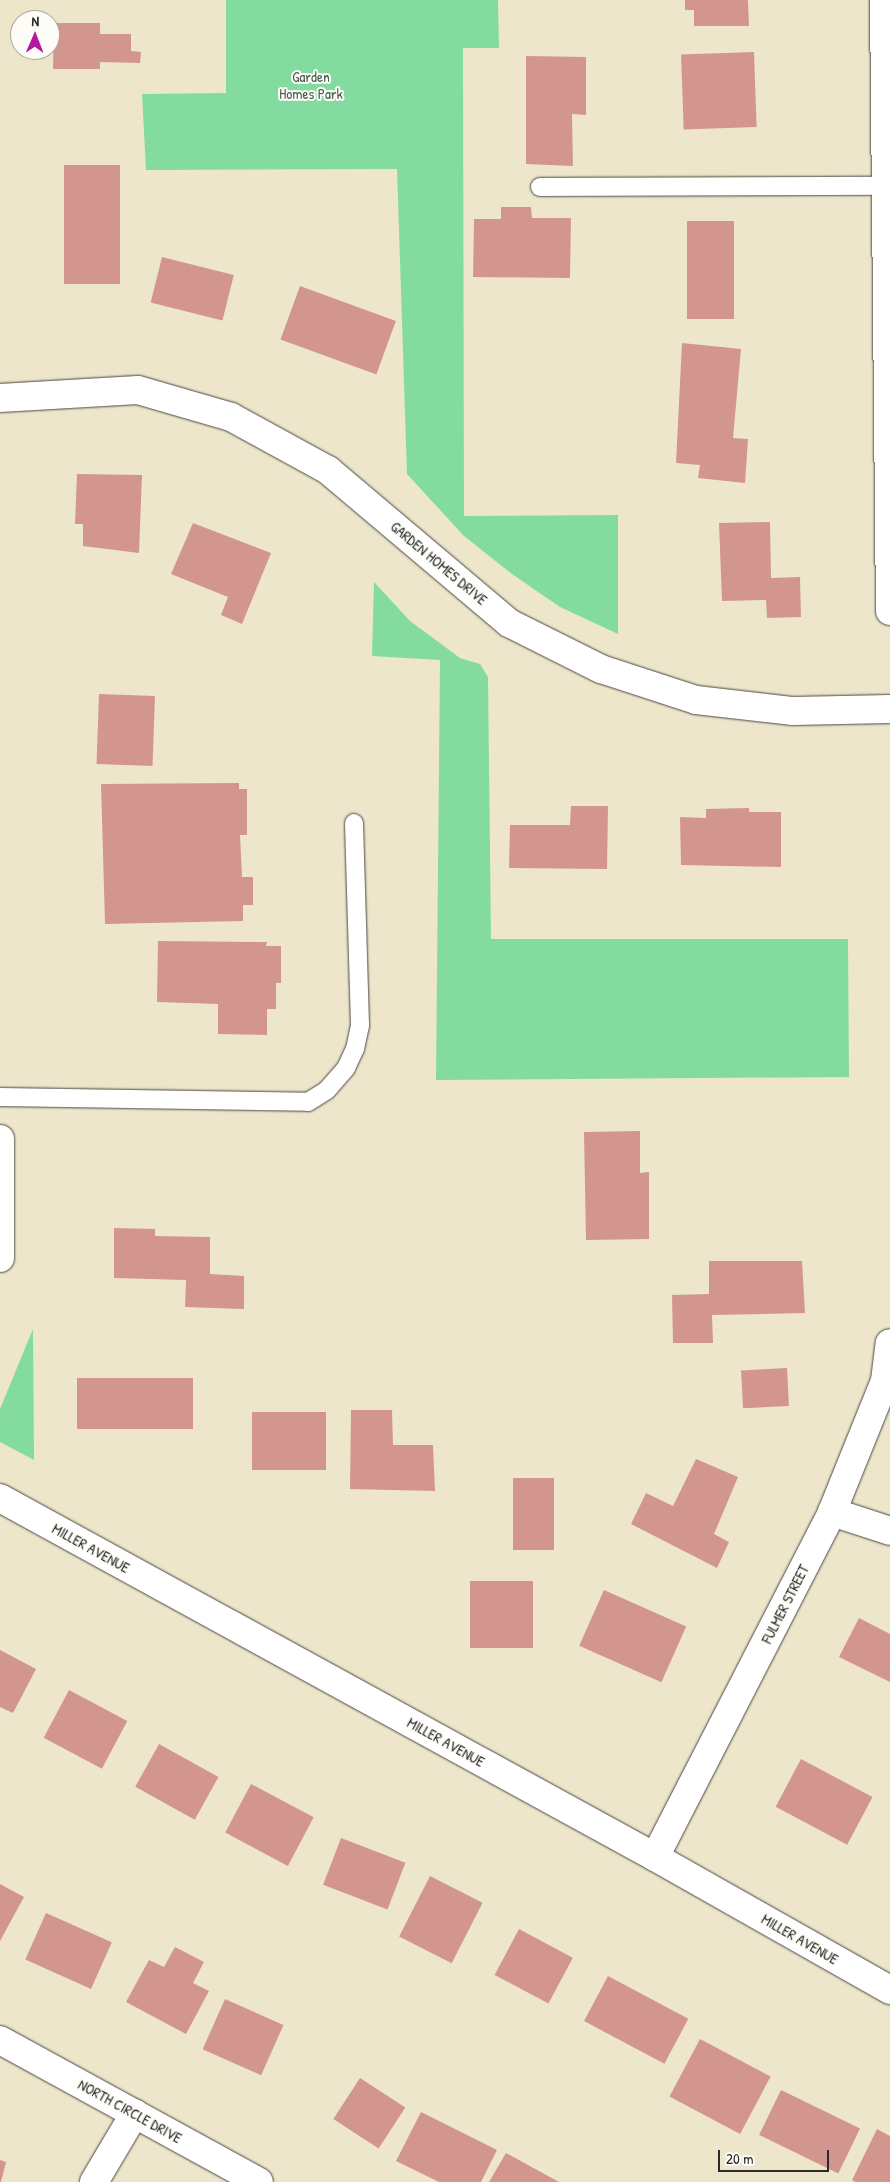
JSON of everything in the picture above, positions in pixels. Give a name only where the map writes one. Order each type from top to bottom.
[{"type":"street","points":[[884,0],[890,611]]},
{"type":"street","name":"GARDEN HOMES DRIVE","points":[[0,398],[138,390],[231,417],[328,470],[509,623],[601,670],[696,700],[792,711],[890,709]]},
{"type":"street","points":[[0,1139],[0,1258]]},
{"type":"street","name":"FULMER STREET","points":[[655,1857],[832,1512],[885,1381],[890,1342]]},
{"type":"street","name":"MILLER AVENUE","points":[[0,1498],[655,1857],[890,1990]]},
{"type":"street","points":[[832,1512],[890,1531]]},
{"type":"street","name":"NORTH CIRCLE DRIVE","points":[[0,2040],[259,2182]]},
{"type":"street","points":[[94,2182],[135,2113]]},
{"type":"lane","points":[[540,187],[886,186]]},
{"type":"lane","points":[[0,1097],[308,1102],[327,1090],[346,1068],[356,1049],[360,1024],[354,823]]},
{"type":"green space","name":"Garden Homes Park","points":[[226,0],[498,0],[499,48],[463,48],[464,516],[618,515],[618,634],[560,607],[512,574],[464,536],[407,474],[397,169],[146,170],[142,94],[226,93]]},
{"type":"green space","points":[[374,582],[410,621],[460,658],[480,664],[488,677],[491,939],[848,939],[849,1077],[436,1080],[440,660],[372,656]]},
{"type":"green space","points":[[33,1329],[34,1460],[0,1442],[0,1409]]},
{"type":"building","points":[[685,0],[748,0],[749,26],[694,26],[694,10],[685,10]]},
{"type":"building","points":[[60,23],[100,23],[100,34],[131,34],[131,51],[141,52],[140,63],[100,62],[100,69],[53,69],[53,60],[60,60]]},
{"type":"building","points":[[754,52],[757,127],[684,130],[681,55]]},
{"type":"building","points":[[526,56],[586,57],[586,115],[572,114],[573,166],[526,164]]},
{"type":"building","points":[[64,165],[120,165],[120,284],[64,284]]},
{"type":"building","points":[[501,207],[531,207],[532,218],[571,218],[570,278],[473,277],[474,219],[501,219]]},
{"type":"building","points":[[687,221],[734,221],[734,319],[687,319]]},
{"type":"building","points":[[162,257],[234,275],[222,321],[151,303]]},
{"type":"building","points":[[300,286],[396,321],[376,374],[281,340]]},
{"type":"building","points":[[682,343],[741,349],[733,438],[748,439],[745,483],[698,478],[700,465],[676,463]]},
{"type":"building","points":[[77,474],[142,475],[139,553],[83,546],[83,524],[75,524]]},
{"type":"building","points":[[770,522],[771,578],[800,577],[801,617],[767,618],[766,600],[722,601],[719,523]]},
{"type":"building","points":[[193,523],[271,553],[242,624],[221,615],[228,597],[171,574]]},
{"type":"building","points":[[99,694],[155,696],[153,766],[97,764]]},
{"type":"building","points":[[239,783],[239,789],[247,789],[247,835],[240,835],[242,877],[253,877],[253,905],[243,905],[243,921],[105,924],[101,784]]},
{"type":"building","points":[[571,806],[608,806],[607,869],[509,868],[510,825],[570,825]]},
{"type":"building","points":[[749,808],[749,812],[781,812],[781,867],[681,865],[680,817],[706,818],[706,809]]},
{"type":"building","points":[[158,941],[267,942],[266,946],[281,946],[281,983],[276,983],[276,1009],[267,1009],[267,1035],[218,1034],[218,1004],[157,1002]]},
{"type":"building","points":[[640,1131],[640,1173],[649,1172],[649,1239],[586,1240],[584,1132]]},
{"type":"building","points":[[114,1228],[155,1229],[155,1236],[210,1237],[210,1274],[244,1276],[244,1309],[185,1307],[186,1280],[114,1278]]},
{"type":"building","points":[[709,1261],[802,1261],[805,1313],[712,1315],[713,1343],[673,1343],[672,1295],[709,1294]]},
{"type":"building","points":[[787,1368],[789,1406],[743,1408],[741,1370]]},
{"type":"building","points":[[77,1378],[193,1378],[193,1429],[77,1429]]},
{"type":"building","points":[[351,1410],[392,1410],[393,1445],[433,1445],[435,1491],[350,1489]]},
{"type":"building","points":[[252,1412],[326,1412],[326,1470],[252,1470]]},
{"type":"building","points":[[696,1459],[738,1477],[714,1534],[729,1542],[717,1568],[631,1524],[646,1493],[673,1506]]},
{"type":"building","points":[[513,1478],[554,1478],[554,1550],[513,1550]]},
{"type":"building","points":[[470,1581],[533,1581],[533,1648],[470,1648]]},
{"type":"building","points":[[604,1590],[686,1627],[661,1682],[579,1646]]},
{"type":"building","points":[[859,1618],[890,1634],[890,1682],[839,1657]]},
{"type":"building","points":[[0,1650],[36,1669],[13,1713],[0,1707]]},
{"type":"building","points":[[69,1690],[127,1721],[102,1769],[44,1738]]},
{"type":"building","points":[[159,1744],[218,1777],[195,1820],[135,1787]]},
{"type":"building","points":[[801,1759],[873,1797],[847,1845],[776,1807]]},
{"type":"building","points":[[251,1784],[314,1817],[288,1866],[225,1833]]},
{"type":"building","points":[[341,1838],[405,1863],[387,1909],[323,1885]]},
{"type":"building","points":[[430,1876],[483,1903],[452,1963],[399,1937]]},
{"type":"building","points":[[0,1884],[24,1897],[0,1941]]},
{"type":"building","points":[[46,1913],[112,1942],[91,1989],[25,1960]]},
{"type":"building","points":[[519,1929],[573,1958],[548,2004],[495,1975]]},
{"type":"building","points":[[175,1947],[204,1962],[193,1983],[209,1991],[186,2034],[126,2002],[149,1960],[164,1967]]},
{"type":"building","points":[[608,1976],[688,2019],[664,2064],[584,2021]]},
{"type":"building","points":[[225,1999],[283,2025],[261,2075],[203,2049]]},
{"type":"building","points":[[700,2039],[771,2077],[740,2134],[669,2096]]},
{"type":"building","points":[[360,2078],[405,2107],[379,2149],[333,2119]]},
{"type":"building","points":[[781,2090],[860,2129],[838,2174],[759,2135]]},
{"type":"building","points":[[421,2112],[497,2150],[481,2182],[439,2182],[396,2161]]},
{"type":"building","points":[[877,2129],[890,2136],[890,2182],[855,2182],[852,2180]]},
{"type":"building","points":[[506,2153],[559,2182],[489,2182]]},
{"type":"building","points":[[0,2160],[6,2162],[1,2182],[0,2182]]}]
